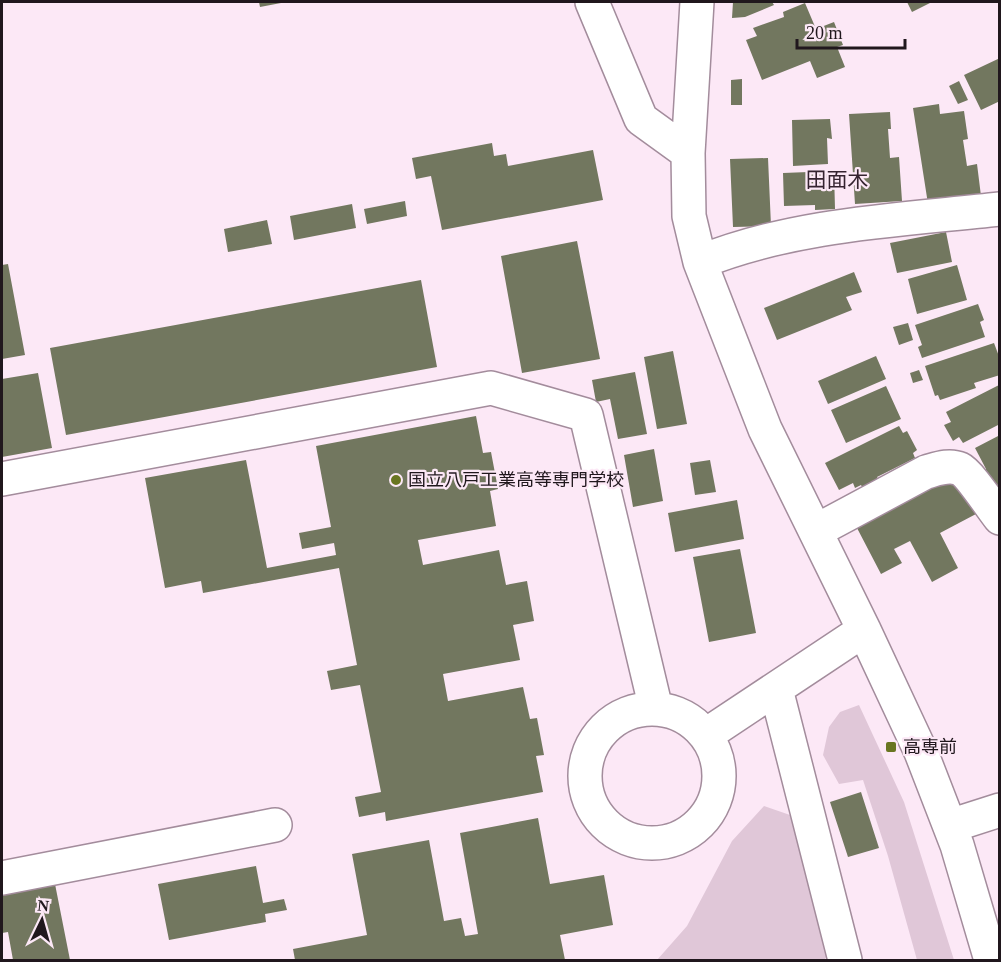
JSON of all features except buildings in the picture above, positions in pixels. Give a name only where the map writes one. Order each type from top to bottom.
[{"type":"street","points":[[592,2],[641,119],[688,153]]},
{"type":"street","points":[[694,6],[688,153],[689,216],[700,262],[765,429],[921,752],[950,826],[991,960]]},
{"type":"street","points":[[700,262],[730,249],[835,226],[998,212]]},
{"type":"street","points":[[2,479],[491,388],[586,415],[656,709]]},
{"type":"street","points":[[816,531],[927,472],[946,466],[960,469],[967,475],[999,518]]},
{"type":"street","points":[[706,735],[864,630]]},
{"type":"street","points":[[776,689],[845,960]]},
{"type":"street","points":[[656,709],[675,713],[692,721],[706,735],[715,752],[719,771],[719,790],[712,808],[701,824],[685,835],[667,842],[648,844],[630,840],[612,831],[598,818],[589,801],[585,782],[585,763],[592,744],[603,729],[619,717],[637,711],[656,709]]},
{"type":"street","points":[[950,826],[999,810]]},
{"type":"street","points":[[2,878],[275,825]]},
{"type":"shaded area","points":[[859,705],[904,802],[954,960],[917,960],[888,856],[863,780],[839,784],[823,755],[829,727],[840,712]]},
{"type":"shaded area","points":[[764,806],[790,815],[828,951],[825,960],[657,960],[687,926],[732,841]]},
{"type":"place","name":"国立八戸工業高等専門学校","points":[[396,480]]},
{"type":"place","name":"高専前","points":[[891,747]]},
{"type":"district","name":"田面木","points":[[837,180]]}]
